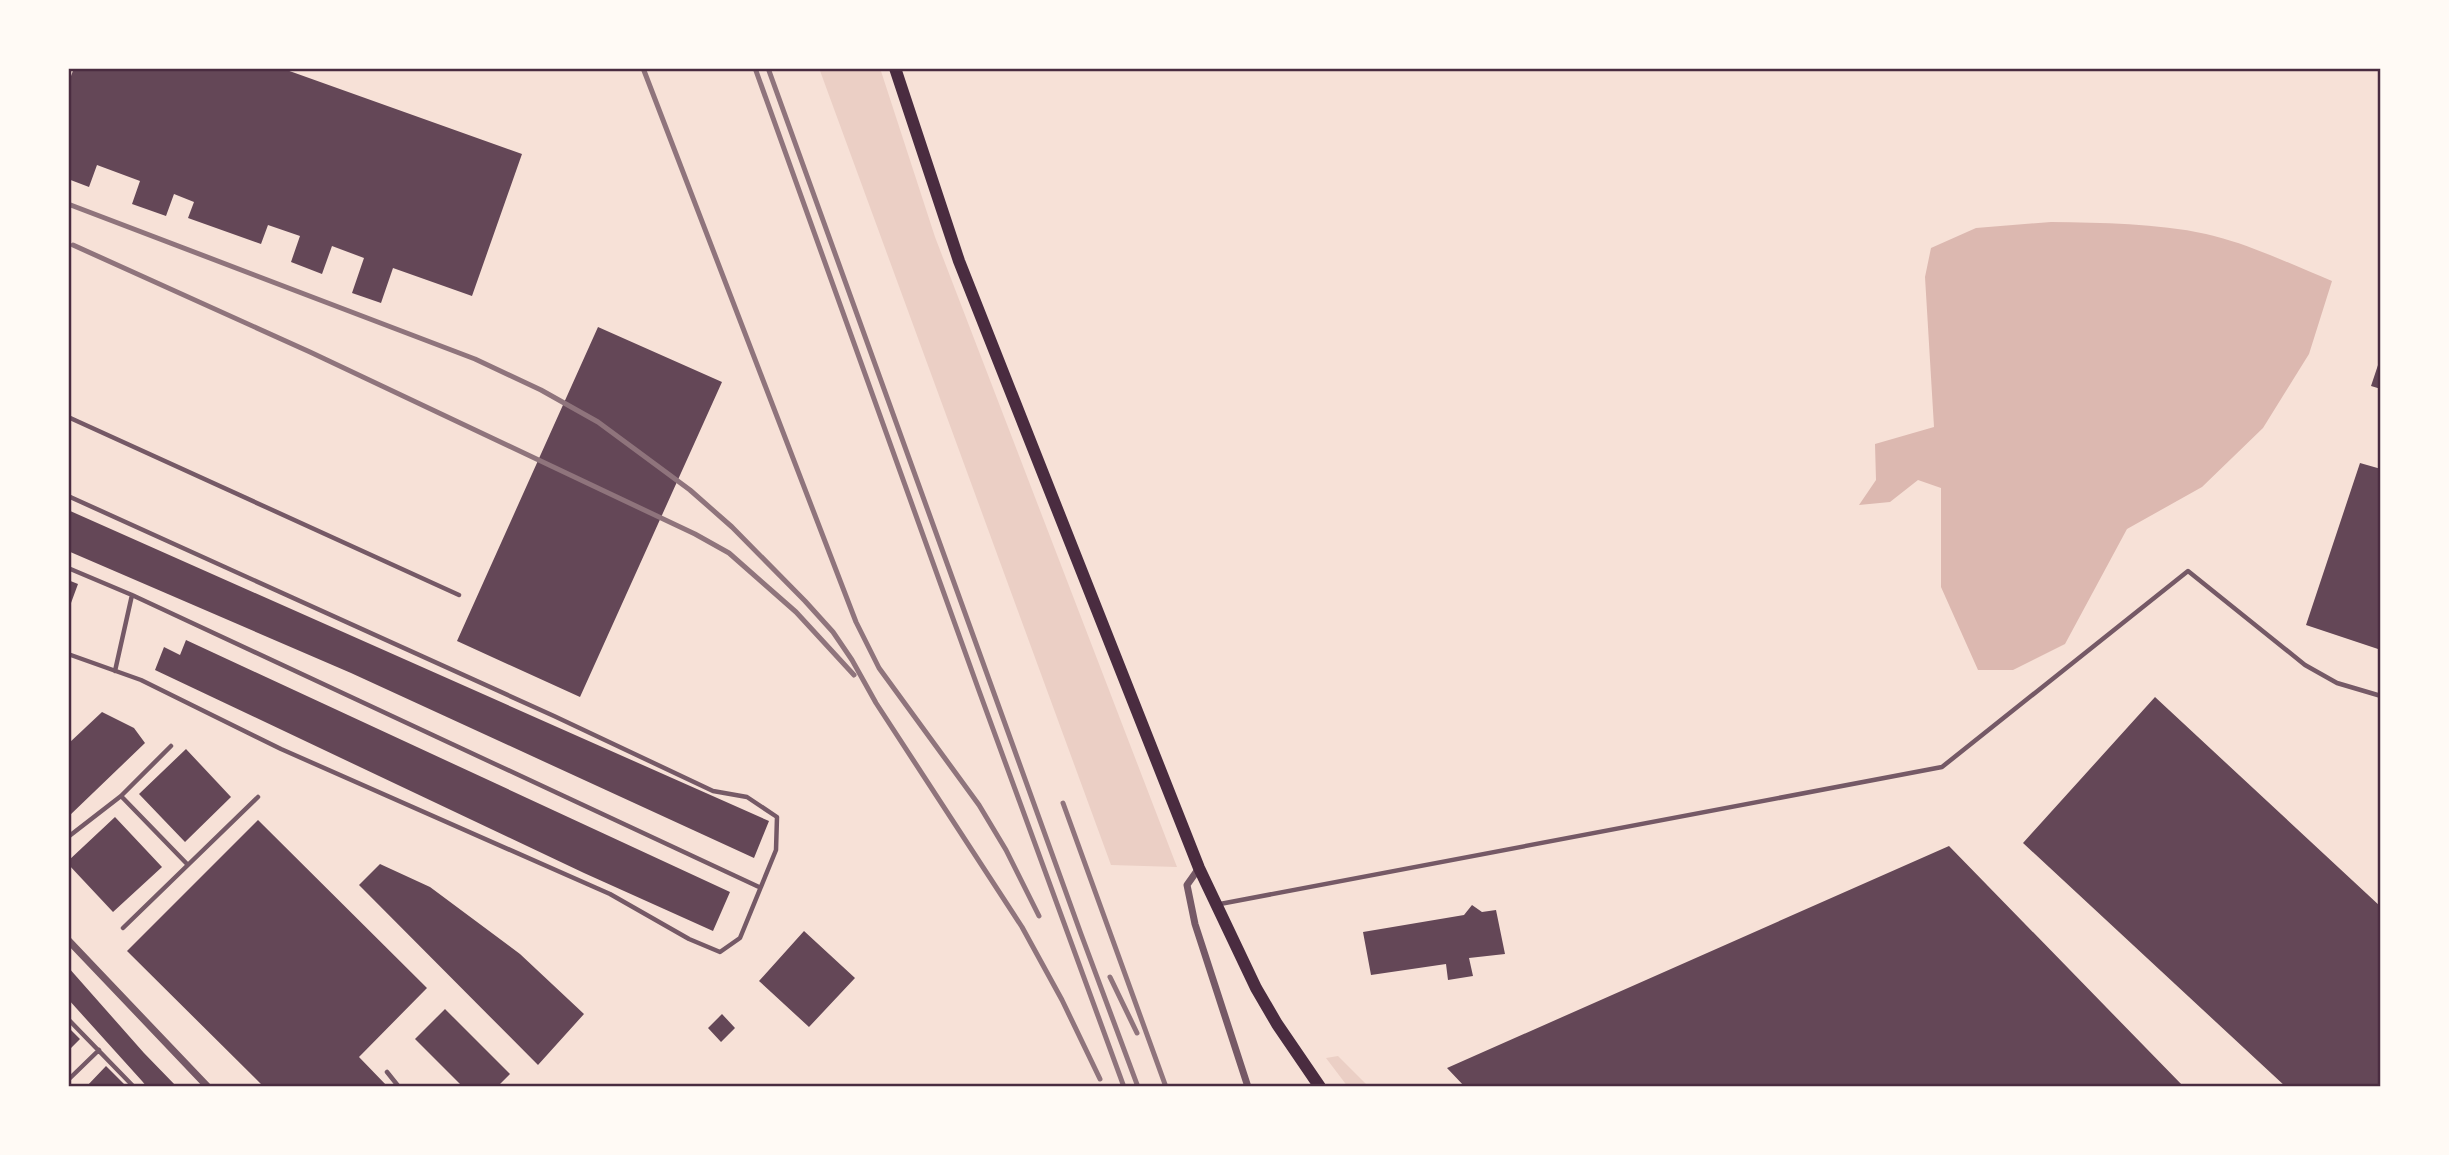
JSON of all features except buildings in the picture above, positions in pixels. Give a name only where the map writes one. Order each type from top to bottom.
[{"type":"main road","points":[[895,68],[959,261],[1199,868],[1256,988],[1320,1087]]},
{"type":"street","points":[[1199,868],[1187,885],[1195,924],[1248,1087]]},
{"type":"street","points":[[68,940],[208,1087]]},
{"type":"lane","points":[[68,417],[459,595]]},
{"type":"lane","points":[[68,496],[713,791],[747,797],[777,817],[776,850],[740,938],[720,952],[689,939],[610,894],[281,749],[141,680],[68,654]]},
{"type":"lane","points":[[68,568],[132,595],[760,887]]},
{"type":"lane","points":[[1215,904],[1942,767],[2188,571],[2305,665],[2337,683],[2381,696]]},
{"type":"lane","points":[[115,671],[132,595]]},
{"type":"lane","points":[[68,837],[121,796],[171,746]]},
{"type":"lane","points":[[121,796],[188,865]]},
{"type":"lane","points":[[123,928],[258,797]]},
{"type":"lane","points":[[68,1018],[134,1087]]},
{"type":"lane","points":[[68,1080],[99,1050]]},
{"type":"lane","points":[[387,1073],[399,1087]]},
{"type":"shaded area","points":[[819,68],[880,68],[935,237],[1177,867],[1111,865]]},
{"type":"shaded area","points":[[2051,222],[2110,223],[2187,230],[2254,249],[2332,281],[2309,354],[2263,428],[2202,487],[2127,529],[2065,644],[2013,670],[1978,670],[1941,587],[1941,488],[1918,480],[1890,502],[1859,505],[1876,480],[1875,444],[1934,427],[1925,277],[1931,248],[1976,228]]},
{"type":"shaded area","points":[[1338,1056],[1369,1087],[1348,1087],[1326,1058]]},
{"type":"railway","points":[[643,68],[856,622],[879,668],[979,805],[1006,850],[1039,916]]},
{"type":"railway","points":[[755,68],[1124,1087]]},
{"type":"railway","points":[[768,68],[1138,1087]]},
{"type":"railway","points":[[68,204],[475,359],[541,390],[598,422],[690,490],[732,527],[833,632],[1022,927],[1062,1000],[1100,1079]]},
{"type":"railway","points":[[73,245],[310,352],[695,534],[729,553],[796,612],[854,675]]},
{"type":"railway","points":[[1063,803],[1166,1087]]},
{"type":"railway","points":[[1110,977],[1137,1033]]}]
